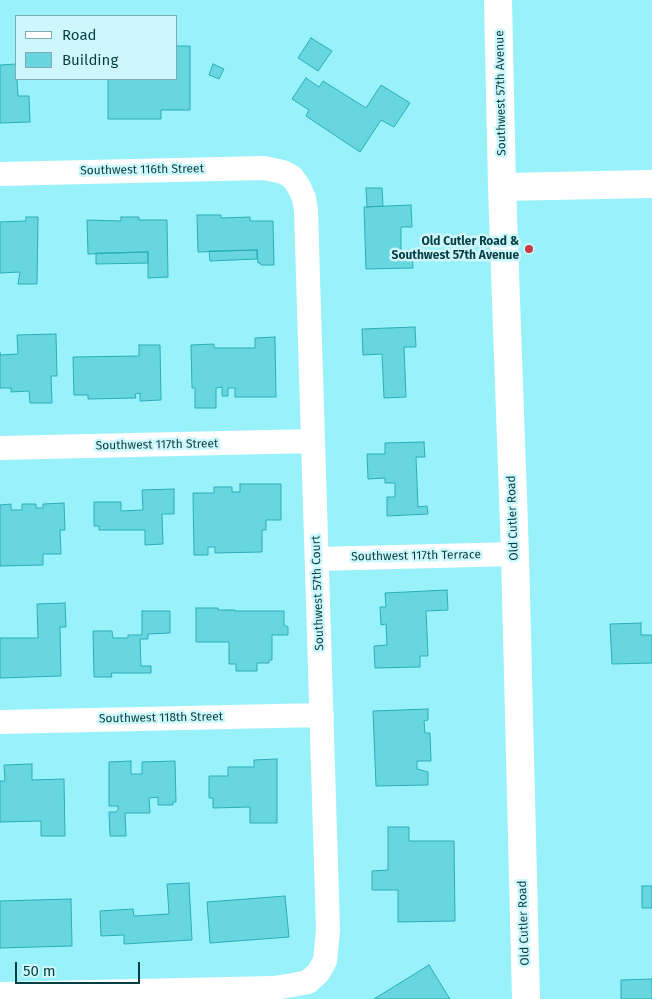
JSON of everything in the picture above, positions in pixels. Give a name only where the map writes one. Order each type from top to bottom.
[{"type":"main road","name":"Southwest 57th Avenue","points":[[498,0],[502,187]]},
{"type":"main road","points":[[502,187],[652,184]]},
{"type":"main road","name":"Old Cutler Road","points":[[502,187],[515,554],[526,999]]},
{"type":"street","name":"Southwest 116th Street","points":[[0,174],[246,168],[264,168],[283,172]]},
{"type":"street","name":"Southwest 57th Court","points":[[0,994],[273,988],[308,982],[318,973],[325,961],[328,945],[306,211],[300,187],[292,177],[283,172]]},
{"type":"street","name":"Southwest 117th Street","points":[[0,448],[314,441]]},
{"type":"street","name":"Southwest 117th Terrace","points":[[317,559],[515,554]]},
{"type":"street","name":"Southwest 118th Street","points":[[0,722],[322,715]]},
{"type":"building","points":[[311,38],[332,51],[318,71],[298,58]]},
{"type":"building","points":[[178,46],[190,46],[190,110],[161,110],[161,119],[108,119],[108,80],[178,80]]},
{"type":"building","points":[[15,64],[18,96],[29,96],[30,122],[0,123],[0,65]]},
{"type":"building","points":[[213,64],[224,69],[219,79],[209,75]]},
{"type":"building","points":[[306,78],[319,87],[323,81],[366,108],[381,85],[410,103],[394,127],[381,120],[360,152],[306,116],[309,110],[292,99]]},
{"type":"building","points":[[366,188],[382,188],[383,206],[367,207]]},
{"type":"building","points":[[411,205],[412,227],[401,227],[401,251],[412,250],[413,268],[366,269],[364,207]]},
{"type":"building","points":[[197,215],[221,215],[221,218],[250,217],[250,221],[273,221],[274,265],[261,265],[258,263],[257,250],[198,252]]},
{"type":"building","points":[[26,217],[38,217],[37,284],[18,284],[20,272],[0,273],[0,222],[26,221]]},
{"type":"building","points":[[121,217],[139,217],[139,220],[167,220],[168,277],[148,278],[148,252],[88,254],[87,220],[121,221]]},
{"type":"building","points":[[257,250],[257,259],[210,261],[209,251]]},
{"type":"building","points":[[148,252],[148,263],[96,264],[96,253]]},
{"type":"building","points":[[415,327],[416,347],[404,347],[406,397],[384,398],[382,354],[363,355],[362,329]]},
{"type":"building","points":[[56,334],[57,376],[51,376],[52,403],[30,403],[29,391],[11,392],[11,388],[0,388],[0,355],[18,354],[17,335]]},
{"type":"building","points":[[275,337],[276,397],[235,397],[235,388],[228,388],[228,396],[222,396],[222,387],[216,388],[216,408],[195,408],[195,388],[192,388],[191,345],[214,344],[214,348],[255,348],[255,338]]},
{"type":"building","points":[[139,345],[160,345],[161,400],[140,401],[140,393],[135,394],[136,398],[88,399],[88,395],[74,395],[73,357],[139,356]]},
{"type":"building","points":[[424,442],[425,457],[416,457],[418,507],[427,506],[428,514],[387,516],[387,497],[395,497],[395,483],[385,483],[385,478],[368,479],[367,454],[385,454],[385,443]]},
{"type":"building","points":[[240,484],[281,484],[281,520],[266,520],[266,530],[262,530],[262,552],[215,553],[215,547],[208,547],[208,555],[194,555],[193,493],[214,493],[214,487],[232,487],[232,492],[240,492]]},
{"type":"building","points":[[174,489],[174,514],[162,514],[163,544],[145,545],[145,530],[99,530],[99,526],[94,526],[94,502],[121,502],[121,511],[143,510],[142,490]]},
{"type":"building","points":[[64,503],[65,530],[60,530],[61,554],[43,554],[43,565],[0,566],[0,505],[11,504],[11,510],[22,510],[22,504],[36,504],[36,508],[43,508],[43,504]]},
{"type":"building","points":[[447,590],[448,610],[426,611],[428,656],[420,656],[420,667],[375,668],[374,646],[387,645],[386,624],[381,625],[380,607],[386,607],[385,593]]},
{"type":"building","points":[[65,603],[66,627],[60,627],[61,676],[0,678],[0,638],[38,638],[37,604]]},
{"type":"building","points":[[196,608],[218,608],[218,610],[235,611],[284,611],[284,625],[288,627],[288,635],[272,635],[272,660],[269,660],[269,663],[257,663],[257,671],[236,671],[236,664],[229,664],[229,642],[196,642]]},
{"type":"building","points":[[142,611],[170,611],[170,633],[148,634],[148,639],[140,639],[141,666],[151,666],[151,673],[111,673],[112,677],[94,677],[93,631],[112,631],[113,638],[128,638],[128,635],[142,635]]},
{"type":"building","points":[[641,623],[641,635],[652,635],[652,663],[612,664],[610,624]]},
{"type":"building","points":[[428,709],[428,720],[424,721],[425,733],[430,733],[431,761],[417,761],[417,769],[428,772],[428,785],[376,786],[373,711]]},
{"type":"building","points":[[277,759],[277,823],[250,823],[250,807],[213,808],[213,798],[209,798],[209,776],[228,776],[228,767],[254,767],[254,760]]},
{"type":"building","points":[[131,761],[131,774],[142,774],[142,762],[175,761],[176,802],[173,802],[173,805],[158,805],[158,797],[149,798],[150,813],[125,813],[126,836],[110,836],[109,812],[116,812],[118,806],[109,806],[109,762]]},
{"type":"building","points":[[32,764],[32,780],[64,779],[65,836],[41,836],[41,821],[0,822],[0,781],[5,781],[4,765]]},
{"type":"building","points":[[388,827],[409,827],[409,841],[454,841],[455,921],[398,922],[398,890],[372,890],[372,871],[388,870]]},
{"type":"building","points":[[189,883],[192,940],[124,944],[124,935],[101,936],[100,911],[133,909],[134,916],[169,914],[167,884]]},
{"type":"building","points":[[642,886],[652,886],[652,908],[642,908]]},
{"type":"building","points":[[285,896],[289,937],[210,943],[207,902]]},
{"type":"building","points":[[71,899],[72,946],[0,948],[0,901]]},
{"type":"building","points":[[429,965],[450,999],[374,999]]},
{"type":"building","points":[[652,979],[652,999],[621,999],[621,980]]},
{"type":"place","name":"Old Cutler Road & Southwest 57th Avenue","points":[[529,249]]}]
